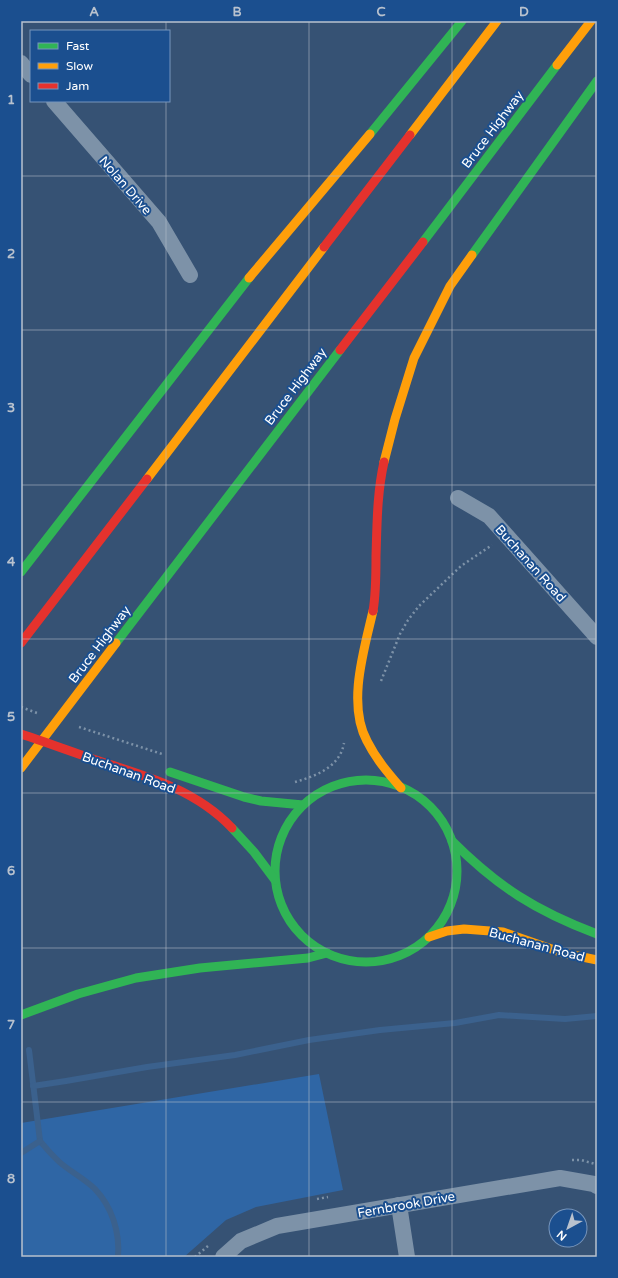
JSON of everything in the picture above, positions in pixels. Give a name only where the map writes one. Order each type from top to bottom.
[{"type":"main road","points":[[21,572],[261,263],[394,106],[462,21]]},
{"type":"main road","points":[[21,643],[497,21]]},
{"type":"main road","name":"Bruce Highway","points":[[21,768],[591,21]]},
{"type":"main road","points":[[402,788],[384,769],[366,740],[360,721],[358,700],[359,675],[362,657],[368,637],[374,605],[376,580],[376,517],[381,480],[395,418],[414,358],[450,286],[597,81]]},
{"type":"main road","points":[[42,729],[56,734]]},
{"type":"main road","name":"Buchanan Road","points":[[21,734],[170,784],[194,797],[212,809],[245,839],[276,880]]},
{"type":"main road","name":"Buchanan Road","points":[[162,770],[244,797],[261,801],[303,805]]},
{"type":"main road","points":[[376,781],[389,783],[413,793],[432,809],[447,830],[452,841],[457,867],[454,892],[445,916],[429,937],[403,954],[383,960],[373,961],[352,961],[327,953],[305,938],[288,917],[280,899],[276,880],[276,857],[283,834],[288,824],[303,805],[324,790],[349,782],[376,781]]},
{"type":"main road","name":"Buchanan Road","points":[[452,841],[487,875],[524,902],[546,914],[597,934]]},
{"type":"main road","name":"Buchanan Road","points":[[429,937],[447,931],[464,929],[502,932],[562,953],[597,960]]},
{"type":"main road","points":[[21,1015],[88,991],[136,978],[175,972],[308,958],[327,953]]},
{"type":"street","points":[[21,63],[30,73]]},
{"type":"street","name":"Nolan Drive","points":[[55,102],[158,222],[190,275]]},
{"type":"street","name":"Buchanan Road","points":[[458,498],[489,516],[597,637]]},
{"type":"street","name":"Fernbrook Drive","points":[[223,1257],[241,1241],[277,1226],[560,1178],[594,1184],[597,1186]]},
{"type":"street","points":[[399,1205],[407,1257]]},
{"type":"path","points":[[379,685],[400,634],[408,620],[419,606],[461,566],[490,546],[510,538]]},
{"type":"path","points":[[289,784],[320,773],[332,765],[339,756],[345,737]]},
{"type":"path","points":[[120,741],[164,755]]},
{"type":"shaded area","points":[[319,1074],[343,1190],[256,1207],[226,1220],[184,1257],[21,1257],[21,1123]]},
{"type":"waterway","points":[[33,1086],[147,1067],[235,1055],[309,1040],[380,1030],[455,1023],[499,1015],[565,1019],[597,1016]]},
{"type":"waterway","points":[[29,1050],[40,1141],[60,1162],[95,1189],[101,1196],[114,1220],[118,1238],[118,1257]]},
{"type":"waterway","points":[[21,1153],[40,1141]]},
{"type":"traffic: fast","points":[[370,134],[462,21]]},
{"type":"traffic: fast","points":[[423,242],[557,65]]},
{"type":"traffic: fast","points":[[472,255],[597,81]]},
{"type":"traffic: fast","points":[[21,572],[249,278]]},
{"type":"traffic: fast","points":[[116,643],[340,350]]},
{"type":"traffic: fast","points":[[170,772],[244,797],[261,801],[303,805]]},
{"type":"traffic: fast","points":[[366,780],[384,782],[401,787],[424,801],[436,813],[450,836],[455,853],[457,871],[455,889],[450,906],[436,929],[424,941],[401,955],[384,960],[366,962],[348,960],[331,955],[308,941],[296,929],[282,906],[277,889],[275,871],[277,853],[282,836],[296,813],[308,801],[331,787],[348,782],[366,780]]},
{"type":"traffic: fast","points":[[232,828],[254,852],[275,880]]},
{"type":"traffic: fast","points":[[452,841],[485,872],[536,907],[597,934]]},
{"type":"traffic: fast","points":[[21,1015],[78,994],[136,978],[200,968],[308,958],[327,953]]},
{"type":"traffic: slow","points":[[410,135],[497,21]]},
{"type":"traffic: slow","points":[[557,65],[591,21]]},
{"type":"traffic: slow","points":[[249,278],[370,134]]},
{"type":"traffic: slow","points":[[147,479],[324,247]]},
{"type":"traffic: slow","points":[[384,462],[395,419],[414,358],[450,286],[472,255]]},
{"type":"traffic: slow","points":[[373,611],[359,677],[358,711],[361,726],[374,754],[401,788]]},
{"type":"traffic: slow","points":[[21,768],[116,643]]},
{"type":"traffic: slow","points":[[429,937],[447,931],[464,929],[503,932],[563,953],[597,960]]},
{"type":"traffic: jam","points":[[324,247],[410,135]]},
{"type":"traffic: jam","points":[[340,350],[423,242]]},
{"type":"traffic: jam","points":[[373,611],[376,584],[378,509],[384,462]]},
{"type":"traffic: jam","points":[[21,643],[147,479]]},
{"type":"traffic: jam","points":[[21,734],[92,759],[138,773],[172,787],[204,804],[232,828]]}]
